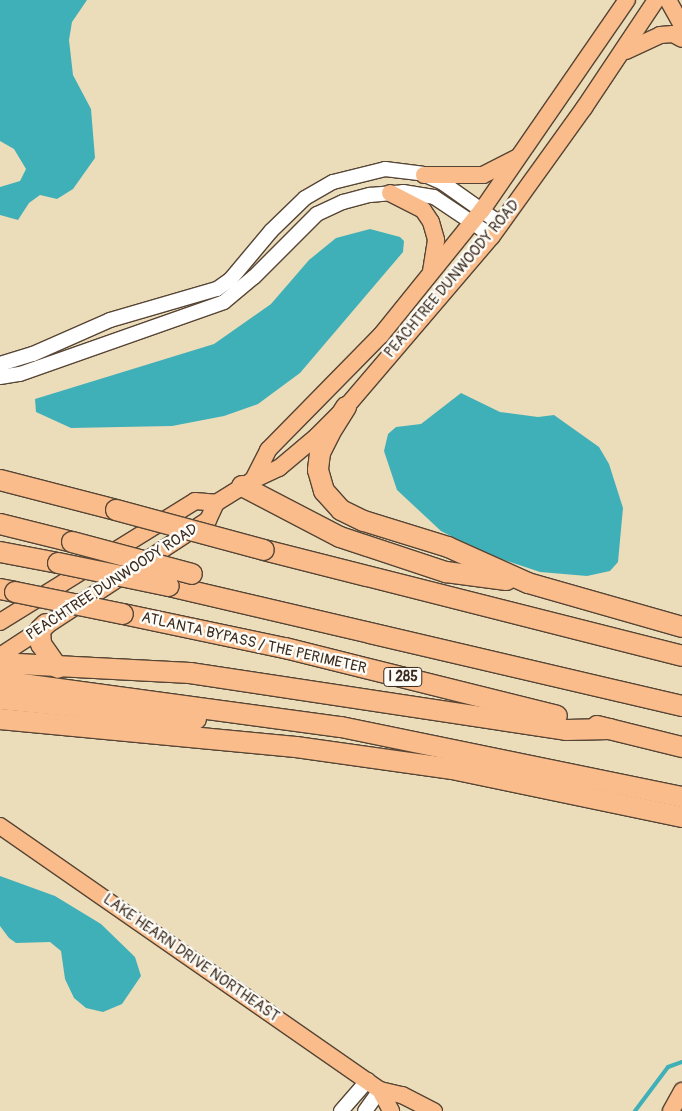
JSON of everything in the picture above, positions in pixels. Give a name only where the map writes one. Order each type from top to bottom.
[{"type":"highway","points":[[346,407],[330,432],[320,453],[318,470],[324,491],[341,510],[364,521],[448,548],[528,583],[682,627]]},
{"type":"highway","points":[[0,480],[264,550],[682,656]]},
{"type":"highway","points":[[247,483],[340,537],[446,572],[528,583]]},
{"type":"highway","points":[[0,484],[22,487]]},
{"type":"highway","points":[[0,524],[192,574],[240,603]]},
{"type":"highway","name":"I 285","points":[[0,552],[169,586],[682,706]]},
{"type":"highway","name":"ATLANTA BYPASS / THE PERIMETER","points":[[7,591],[123,614],[342,662],[682,747]]},
{"type":"highway","points":[[46,624],[40,630],[41,644],[58,668]]},
{"type":"highway","points":[[0,663],[58,668],[144,669],[190,673],[566,730],[610,730]]},
{"type":"highway","points":[[0,680],[262,715],[419,741],[682,797]]},
{"type":"highway","points":[[0,699],[274,726],[542,767]]},
{"type":"highway","points":[[0,719],[316,750],[452,770],[682,817]]},
{"type":"main road","name":"PEACHTREE DUNWOODY ROAD","points":[[247,483],[268,450],[381,335],[478,216],[628,0]]},
{"type":"main road","name":"PEACHTREE DUNWOODY ROAD","points":[[0,656],[46,624],[208,520],[216,503],[247,483],[279,468],[346,407],[496,230],[620,55],[656,0]]},
{"type":"main road","points":[[668,0],[682,24]]},
{"type":"main road","points":[[620,55],[660,35],[673,34],[682,39]]},
{"type":"main road","points":[[424,175],[484,175],[521,156]]},
{"type":"main road","points":[[390,193],[423,210],[431,222],[436,240],[430,274]]},
{"type":"main road","name":"PEACHTREE DUNWOODY ROAD","points":[[0,622],[195,501],[216,503]]},
{"type":"main road","name":"LAKE HEARN DRIVE NORTHEAST","points":[[0,826],[374,1085],[402,1095],[434,1111]]},
{"type":"main road","name":"LAKE HEARN DRIVE NORTHEAST","points":[[374,1085],[391,1111]]},
{"type":"main road","points":[[671,1111],[682,1091]]},
{"type":"street","points":[[0,364],[34,354],[110,320],[217,289],[230,280],[271,231],[305,198],[333,182],[385,170],[424,175],[443,182],[478,216],[496,230]]},
{"type":"street","points":[[0,378],[20,374],[208,310],[239,291],[317,214],[343,202],[390,193],[434,197],[478,216]]},
{"type":"street","points":[[341,1111],[374,1085]]},
{"type":"street","points":[[365,1111],[374,1085]]},
{"type":"water","points":[[0,0],[87,0],[72,22],[69,40],[73,75],[91,109],[95,158],[73,189],[57,199],[40,195],[29,203],[18,220],[0,215],[0,187],[20,181],[26,169],[14,149],[0,141]]},
{"type":"water","points":[[370,229],[400,237],[404,241],[403,252],[300,373],[258,404],[224,416],[172,426],[71,428],[36,412],[35,399],[214,344],[271,304],[309,260],[336,238]]},
{"type":"water","points":[[461,393],[500,412],[538,417],[554,415],[599,447],[609,464],[623,508],[618,562],[610,571],[587,576],[540,572],[486,554],[441,531],[397,490],[384,451],[388,434],[396,427],[421,424]]},
{"type":"water","points":[[0,876],[55,896],[101,924],[135,957],[141,976],[122,1004],[103,1012],[86,1008],[74,998],[65,979],[61,951],[50,942],[16,943],[9,938],[0,926]]},
{"type":"waterway","points":[[635,1111],[668,1067],[682,1062]]}]
